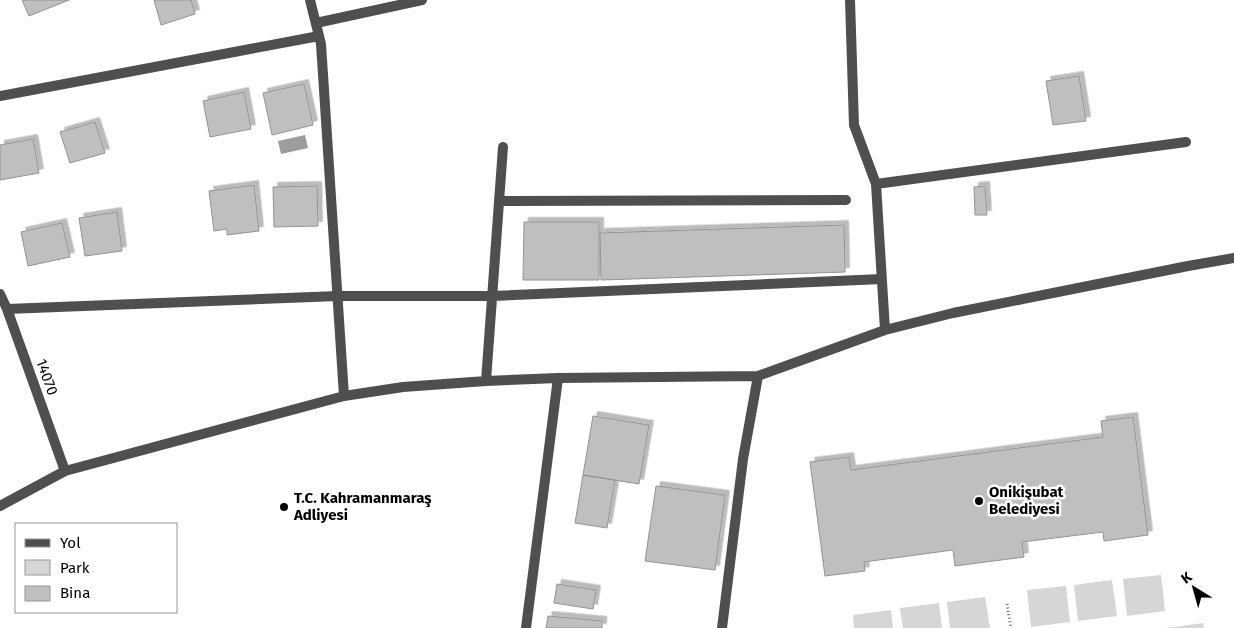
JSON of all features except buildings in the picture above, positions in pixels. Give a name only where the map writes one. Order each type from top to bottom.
[{"type":"street","points":[[310,0],[321,44],[344,396]]},
{"type":"street","points":[[316,23],[422,0]]},
{"type":"street","points":[[850,0],[854,124],[876,184],[885,330]]},
{"type":"street","points":[[0,96],[319,36]]},
{"type":"street","points":[[876,184],[1186,142]]},
{"type":"street","points":[[486,381],[503,147]]},
{"type":"street","points":[[499,201],[846,200]]},
{"type":"street","points":[[0,506],[65,471],[344,396],[403,387],[486,381],[558,378],[758,376],[885,330],[953,313],[1234,258]]},
{"type":"street","points":[[7,309],[338,296],[492,296],[882,279]]},
{"type":"street","name":"14070","points":[[0,294],[65,471]]},
{"type":"street","points":[[722,628],[743,459],[758,376]]},
{"type":"street","points":[[526,628],[558,378]]},
{"type":"path","points":[[1007,604],[1011,628]]},
{"type":"green space","points":[[1161,575],[1165,611],[1127,616],[1123,579]]},
{"type":"green space","points":[[1112,580],[1117,616],[1078,621],[1074,585]]},
{"type":"green space","points":[[1066,586],[1070,622],[1031,627],[1027,590]]},
{"type":"green space","points":[[985,597],[990,628],[950,628],[947,602]]},
{"type":"green space","points":[[939,603],[942,628],[903,628],[900,608]]},
{"type":"green space","points":[[891,610],[893,628],[854,628],[853,615]]},
{"type":"green space","points":[[1203,623],[1204,628],[1167,628]]},
{"type":"shaded area","points":[[305,135],[308,148],[281,154],[278,141]]},
{"type":"place","name":"Onikişubat Belediyesi","points":[[979,501]]},
{"type":"place","name":"T.C. Kahramanmaraş Adliyesi","points":[[284,507]]}]
